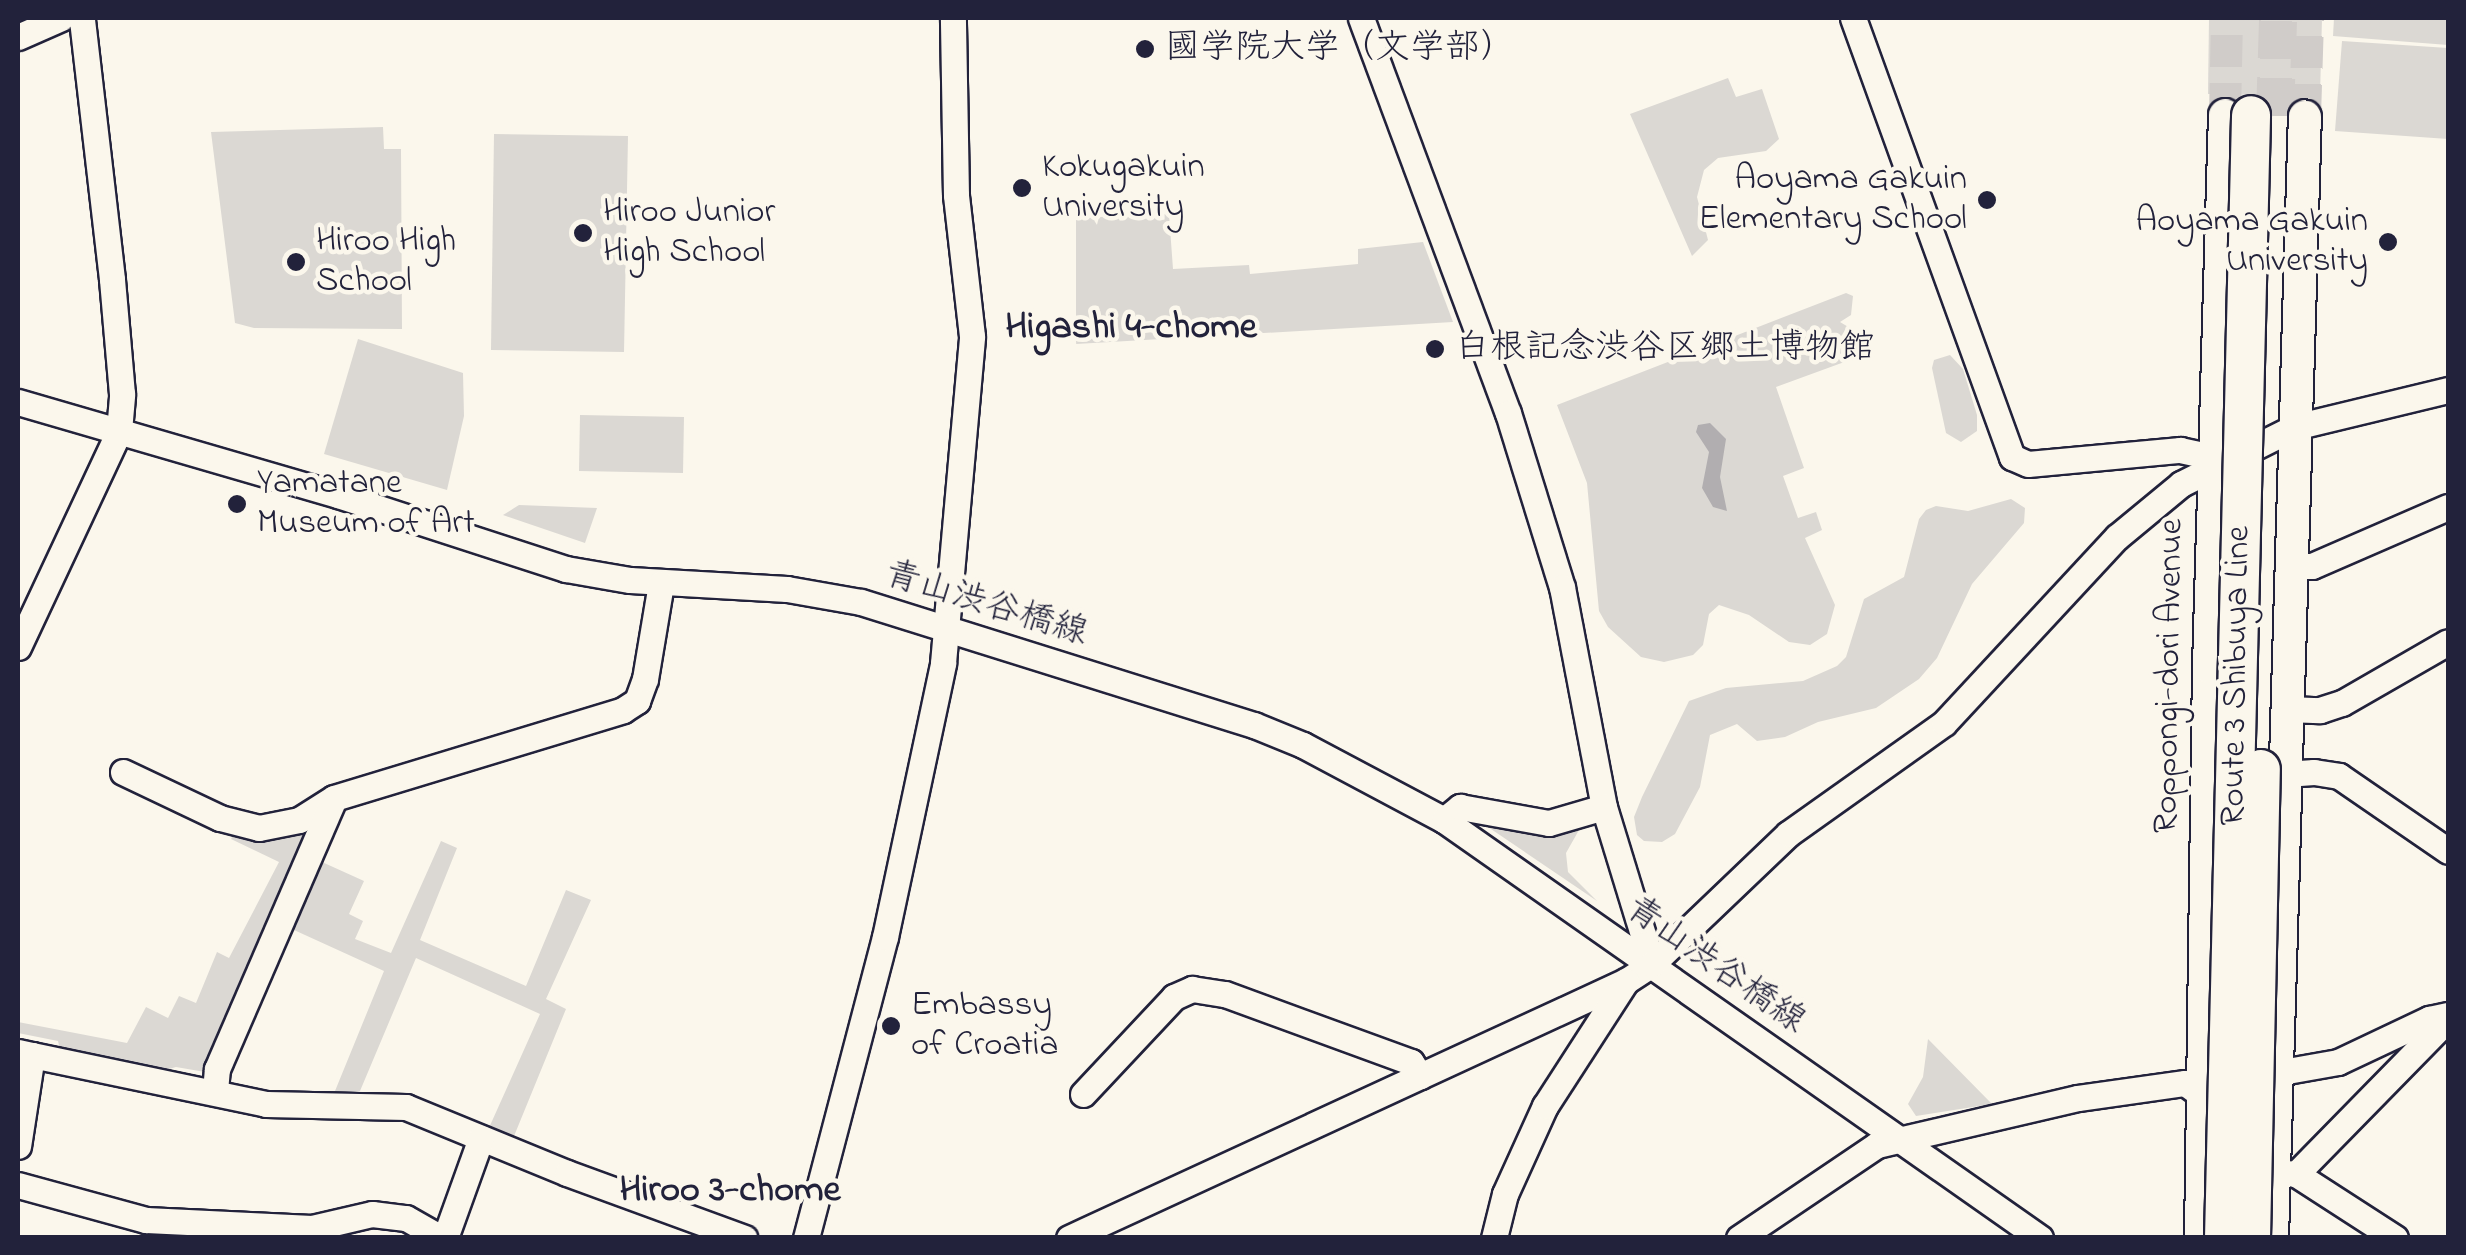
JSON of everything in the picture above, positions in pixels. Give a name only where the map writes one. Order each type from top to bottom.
[{"type":"highway","name":"Route 3 Shibuya Line","points":[[2224,1238],[2264,116]]},
{"type":"highway","name":"Route 3 Shibuya Line","points":[[2251,1238],[2264,116]]},
{"type":"main road","name":"Roppongi-dori Avenue","points":[[2201,1238],[2214,464],[2264,116]]},
{"type":"main road","points":[[2264,116],[2295,427],[2276,1072],[2285,1173],[2272,1238]]},
{"type":"main road","points":[[2209,692],[2249,575],[2257,443]]},
{"type":"main road","points":[[2240,1238],[2244,1101],[2276,1072]]},
{"type":"street","points":[[18,37],[61,18]]},
{"type":"street","points":[[18,647],[119,431],[122,394],[112,279],[82,18]]},
{"type":"street","points":[[806,1238],[885,937],[947,628],[972,336],[956,195],[953,18]]},
{"type":"street","points":[[1362,18],[1508,412],[1562,587],[1604,807],[1652,964]]},
{"type":"street","points":[[1853,18],[2012,457],[2028,464],[2180,450],[2199,454],[2214,464]]},
{"type":"street","points":[[1069,1238],[1626,981],[1652,964],[1788,834],[1944,724],[2118,537],[2181,484],[2214,464],[2295,427],[2448,390]]},
{"type":"street","name":"青山渋谷橋線","points":[[18,402],[566,568],[662,583],[812,592],[947,628],[1254,725],[1347,766],[1444,820],[2040,1238]]},
{"type":"street","points":[[2288,566],[2312,566],[2448,507]]},
{"type":"street","points":[[123,772],[220,818],[259,828],[299,820],[334,798],[624,710],[637,701],[645,679],[662,583]]},
{"type":"street","points":[[2286,709],[2320,710],[2342,703],[2448,642]]},
{"type":"street","points":[[2284,774],[2314,772],[2338,776],[2448,851]]},
{"type":"street","points":[[215,1090],[218,1069],[334,798]]},
{"type":"street","points":[[1444,820],[1460,807],[1550,823],[1604,807]]},
{"type":"street","points":[[1494,1238],[1505,1194],[1545,1106],[1626,981]]},
{"type":"street","points":[[1083,1094],[1174,997],[1192,989],[1226,994],[1410,1062],[1420,1076]]},
{"type":"street","points":[[2276,1072],[2338,1062],[2428,1019],[2448,1017]]},
{"type":"street","points":[[2395,1238],[2285,1173],[2448,1017]]},
{"type":"street","points":[[18,1146],[25,1053],[215,1090],[266,1104],[406,1106],[744,1238]]},
{"type":"street","points":[[1739,1238],[1852,1158],[1901,1138],[2078,1098],[2168,1085],[2185,1083],[2204,1097]]},
{"type":"street","points":[[18,1186],[146,1220],[312,1228],[372,1214],[406,1218],[443,1238],[481,1138]]},
{"type":"shaded area","points":[[2209,18],[2322,18],[2320,96],[2208,94]]},
{"type":"shaded area","points":[[2334,18],[2448,18],[2448,45],[2333,36]]},
{"type":"shaded area","points":[[2342,41],[2448,48],[2448,139],[2335,131]]},
{"type":"shaded area","points":[[1728,78],[1736,97],[1762,89],[1779,139],[1766,151],[1718,158],[1704,170],[1697,197],[1708,240],[1692,256],[1630,114]]},
{"type":"shaded area","points":[[383,127],[384,149],[401,149],[402,329],[254,328],[235,323],[211,132]]},
{"type":"shaded area","points":[[494,134],[628,136],[624,352],[491,350]]},
{"type":"shaded area","points":[[1169,214],[1173,269],[1249,265],[1250,274],[1358,264],[1358,249],[1423,242],[1453,322],[1076,344],[1076,218]]},
{"type":"shaded area","points":[[1846,293],[1853,296],[1851,315],[1840,322],[1855,331],[1858,357],[1776,387],[1804,468],[1783,476],[1798,518],[1816,512],[1822,530],[1805,538],[1835,605],[1827,634],[1810,645],[1789,642],[1749,615],[1719,605],[1709,614],[1703,645],[1693,655],[1664,662],[1641,657],[1608,627],[1599,611],[1587,483],[1557,405]]},
{"type":"shaded area","points":[[358,339],[463,373],[464,416],[447,490],[324,454]]},
{"type":"shaded area","points":[[1950,355],[1963,369],[1977,415],[1977,431],[1961,442],[1946,433],[1932,368],[1934,360]]},
{"type":"shaded area","points":[[580,415],[684,417],[683,473],[579,471]]},
{"type":"shaded area","points":[[1710,423],[1726,439],[1720,477],[1727,511],[1713,507],[1702,488],[1709,452],[1696,432],[1698,425]]},
{"type":"shaded area","points":[[2011,499],[2025,508],[2024,523],[1972,584],[1937,658],[1919,679],[1876,708],[1818,722],[1785,737],[1757,741],[1737,724],[1710,735],[1700,787],[1675,834],[1662,842],[1644,841],[1637,835],[1634,817],[1689,701],[1726,688],[1803,681],[1837,666],[1846,657],[1864,599],[1904,577],[1919,519],[1926,510],[1936,506],[1968,511]]},
{"type":"shaded area","points":[[519,505],[597,508],[585,543],[503,515]]},
{"type":"shaded area","points":[[1492,818],[1579,830],[1566,853],[1568,872],[1597,901],[1488,827]]},
{"type":"shaded area","points":[[308,828],[205,1072],[176,1067],[151,1074],[62,1059],[58,1041],[18,1033],[18,1022],[127,1043],[146,1007],[168,1018],[179,996],[196,1003],[217,952],[229,958],[279,862],[231,839],[234,834]]},
{"type":"shaded area","points":[[441,841],[457,848],[420,940],[526,986],[566,890],[591,900],[546,999],[566,1009],[512,1141],[488,1130],[540,1014],[416,958],[360,1091],[335,1091],[384,971],[294,930],[322,862],[364,881],[349,914],[363,921],[355,939],[391,953]]},
{"type":"shaded area","points":[[1928,1039],[1992,1104],[1916,1116],[1908,1104],[1923,1077]]},
{"type":"tunnel","points":[[2225,115],[2227,18]]},
{"type":"tunnel","points":[[2275,116],[2278,18]]},
{"type":"tunnel","points":[[2305,116],[2308,18]]},
{"type":"place","name":"國学院大学（文学部）","points":[[1145,49]]},
{"type":"place","name":"Kokugakuin University","points":[[1022,188]]},
{"type":"place","name":"Aoyama Gakuin Elementary School","points":[[1987,200]]},
{"type":"place","name":"Hiroo Junior High School","points":[[583,233]]},
{"type":"place","name":"Aoyama Gakuin University","points":[[2388,242]]},
{"type":"place","name":"Hiroo High School","points":[[296,262]]},
{"type":"place","name":"白根記念渋谷区郷土博物館","points":[[1435,349]]},
{"type":"place","name":"Yamatane Museum of Art","points":[[237,504]]},
{"type":"place","name":"Embassy of Croatia","points":[[891,1026]]},
{"type":"district","name":"Higashi 4-chome","points":[[1131,329]]},
{"type":"district","name":"Hiroo 3-chome","points":[[730,1192]]}]
